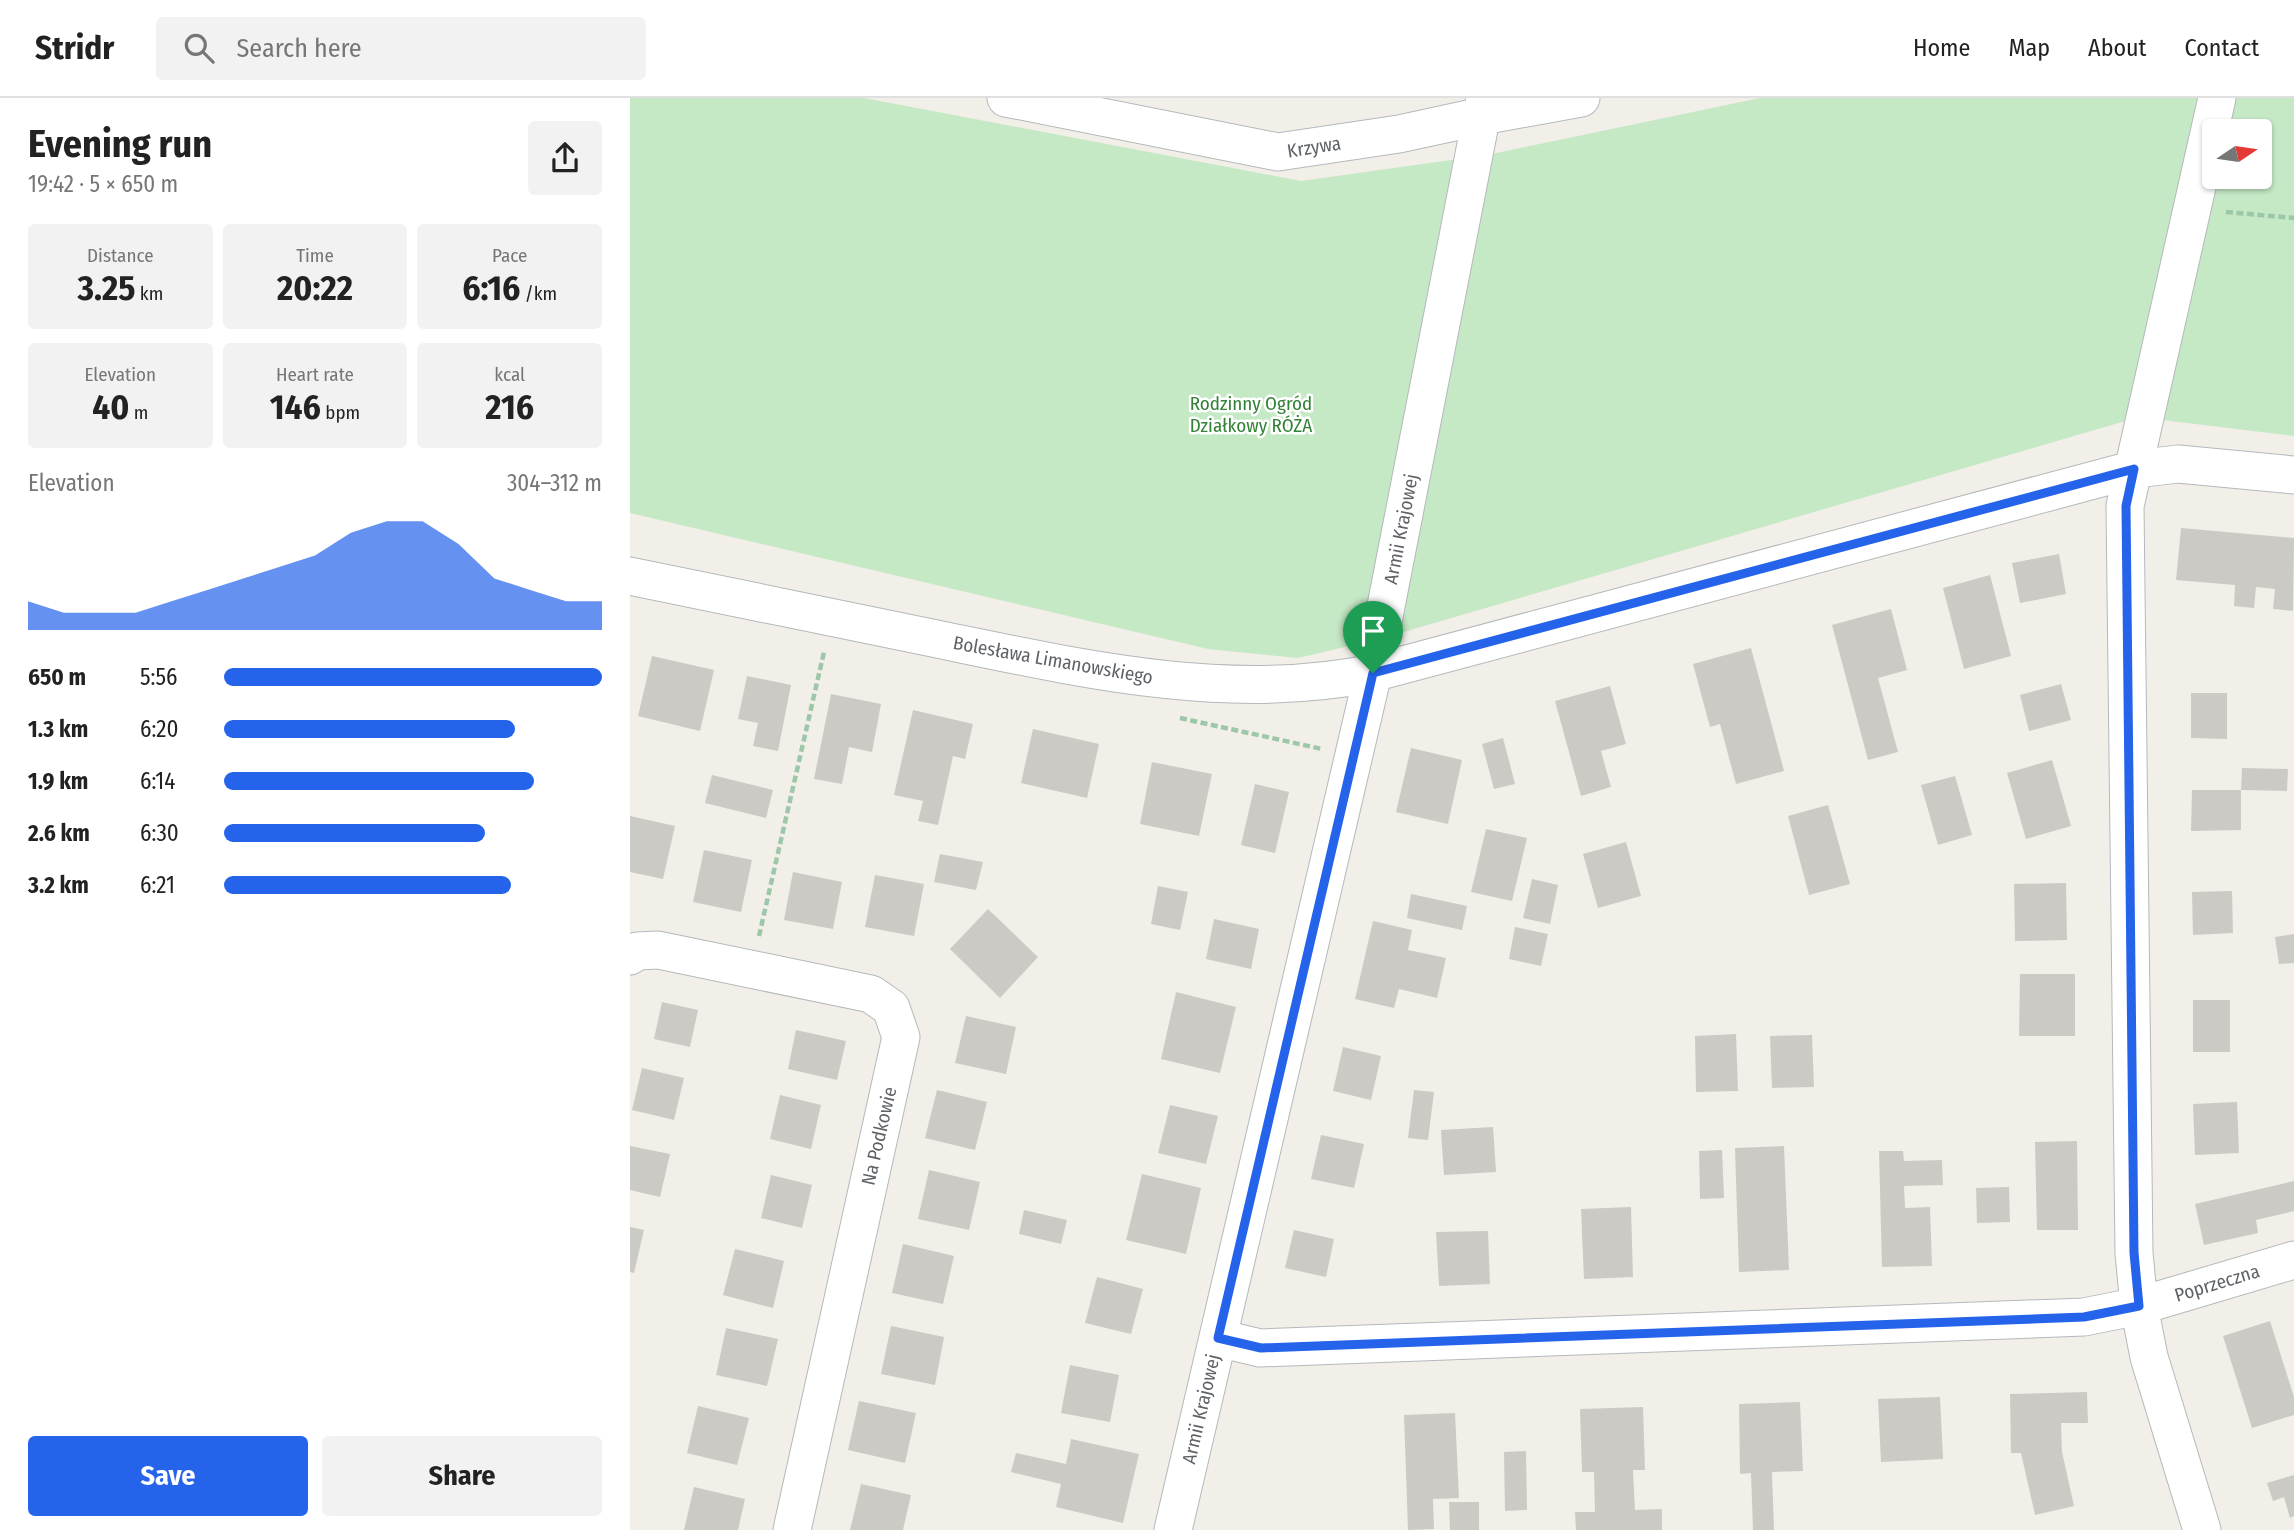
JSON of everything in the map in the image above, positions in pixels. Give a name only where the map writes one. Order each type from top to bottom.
[{"type":"street","name":"Krzywa","points":[[1006,98],[1278,152],[1399,134],[1483,107],[1581,98]]},
{"type":"street","points":[[2202,1530],[2149,1357],[2139,1306],[2134,1253],[2126,506],[2217,98]]},
{"type":"street","name":"Armii Krajowej","points":[[1173,1530],[1373,673],[1483,107]]},
{"type":"street","name":"Bolesława Limanowskiego","points":[[630,576],[1071,666],[1153,678],[1236,684],[1339,680],[2134,469],[2178,464],[2294,475]]},
{"type":"street","name":"Na Podkowie","points":[[630,956],[637,951],[658,950],[870,994],[891,1008],[901,1037],[792,1530]]},
{"type":"street","name":"Poprzeczna","points":[[1218,1338],[1261,1348],[2084,1317],[2139,1306],[2294,1260]]},
{"type":"path","points":[[2193,210],[2294,218]]},
{"type":"path","points":[[756,949],[824,651]]},
{"type":"path","points":[[1172,717],[1333,751]]},
{"type":"green space","name":"Rodzinny Ogród Działkowy RÓŻA","points":[[630,98],[864,98],[1301,181],[1487,155],[1760,98],[2294,98],[2294,436],[2146,418],[2122,422],[1383,638],[1298,658],[1208,649],[630,513]]},
{"type":"building","points":[[2181,528],[2294,538],[2293,611],[2273,609],[2275,589],[2256,587],[2254,608],[2234,606],[2235,585],[2176,580]]},
{"type":"building","points":[[2059,554],[2066,594],[2020,603],[2012,563]]},
{"type":"building","points":[[1990,575],[2011,656],[1964,669],[1943,588]]},
{"type":"building","points":[[1891,609],[1907,670],[1878,678],[1898,752],[1868,760],[1832,625]]},
{"type":"building","points":[[1751,648],[1784,771],[1736,784],[1720,724],[1710,727],[1693,664]]},
{"type":"building","points":[[652,656],[714,670],[700,731],[638,716]]},
{"type":"building","points":[[747,676],[791,685],[778,751],[753,746],[758,723],[738,719]]},
{"type":"building","points":[[2061,684],[2071,720],[2029,731],[2020,695]]},
{"type":"building","points":[[1610,686],[1626,744],[1601,751],[1611,787],[1581,796],[1555,701]]},
{"type":"building","points":[[2191,693],[2227,693],[2227,739],[2191,738]]},
{"type":"building","points":[[831,694],[881,704],[872,752],[849,747],[842,784],[814,779]]},
{"type":"building","points":[[913,710],[973,724],[965,759],[953,756],[938,825],[918,821],[923,801],[894,795]]},
{"type":"building","points":[[1033,729],[1099,744],[1087,798],[1021,783]]},
{"type":"building","points":[[1503,738],[1515,784],[1494,789],[1482,744]]},
{"type":"building","points":[[1411,748],[1462,760],[1448,824],[1396,812]]},
{"type":"building","points":[[2052,760],[2071,826],[2026,839],[2007,773]]},
{"type":"building","points":[[1152,762],[1212,774],[1199,836],[1140,824]]},
{"type":"building","points":[[2242,768],[2288,769],[2287,791],[2241,790]]},
{"type":"building","points":[[712,775],[773,790],[766,818],[705,803]]},
{"type":"building","points":[[1955,776],[1972,835],[1938,845],[1921,785]]},
{"type":"building","points":[[1255,784],[1289,792],[1275,853],[1241,845]]},
{"type":"building","points":[[2192,790],[2241,790],[2241,830],[2191,831]]},
{"type":"building","points":[[1828,805],[1850,884],[1809,895],[1788,816]]},
{"type":"building","points":[[630,816],[675,826],[663,879],[630,872]]},
{"type":"building","points":[[1486,829],[1527,838],[1512,901],[1471,892]]},
{"type":"building","points":[[1626,842],[1641,896],[1598,908],[1583,854]]},
{"type":"building","points":[[704,850],[752,860],[741,912],[693,902]]},
{"type":"building","points":[[940,854],[983,862],[976,890],[934,882]]},
{"type":"building","points":[[793,872],[842,882],[833,929],[784,920]]},
{"type":"building","points":[[875,875],[924,884],[914,936],[865,927]]},
{"type":"building","points":[[1532,879],[1558,885],[1550,924],[1523,918]]},
{"type":"building","points":[[2066,883],[2067,940],[2015,941],[2014,884]]},
{"type":"building","points":[[1158,886],[1188,892],[1180,930],[1151,924]]},
{"type":"building","points":[[2232,891],[2233,933],[2193,935],[2192,892]]},
{"type":"building","points":[[1411,894],[1467,906],[1462,930],[1407,918]]},
{"type":"building","points":[[988,909],[1038,957],[1000,998],[950,949]]},
{"type":"building","points":[[1214,919],[1259,929],[1251,969],[1206,959]]},
{"type":"building","points":[[1373,921],[1412,930],[1408,950],[1446,958],[1437,998],[1399,989],[1394,1008],[1355,999]]},
{"type":"building","points":[[1515,927],[1548,934],[1541,966],[1509,959]]},
{"type":"building","points":[[2294,934],[2294,963],[2279,964],[2275,937]]},
{"type":"building","points":[[2020,974],[2075,974],[2075,1036],[2019,1036]]},
{"type":"building","points":[[1176,992],[1236,1007],[1220,1073],[1161,1059]]},
{"type":"building","points":[[2193,1000],[2230,1000],[2230,1052],[2193,1052]]},
{"type":"building","points":[[662,1002],[698,1010],[690,1047],[654,1039]]},
{"type":"building","points":[[966,1016],[1016,1027],[1006,1074],[955,1063]]},
{"type":"building","points":[[796,1030],[846,1041],[837,1080],[788,1069]]},
{"type":"building","points":[[1736,1034],[1738,1091],[1696,1092],[1695,1036]]},
{"type":"building","points":[[1812,1035],[1814,1087],[1772,1088],[1770,1036]]},
{"type":"building","points":[[1343,1047],[1381,1056],[1371,1100],[1333,1091]]},
{"type":"building","points":[[642,1068],[684,1078],[674,1120],[632,1110]]},
{"type":"building","points":[[937,1090],[987,1102],[975,1150],[925,1138]]},
{"type":"building","points":[[1414,1090],[1434,1092],[1428,1140],[1408,1138]]},
{"type":"building","points":[[780,1095],[821,1105],[811,1149],[770,1139]]},
{"type":"building","points":[[2237,1102],[2239,1153],[2195,1155],[2193,1104]]},
{"type":"building","points":[[1170,1105],[1218,1116],[1206,1164],[1158,1153]]},
{"type":"building","points":[[1493,1127],[1496,1172],[1444,1175],[1441,1130]]},
{"type":"building","points":[[1321,1135],[1364,1144],[1354,1188],[1311,1179]]},
{"type":"building","points":[[2077,1141],[2078,1230],[2037,1230],[2035,1142]]},
{"type":"building","points":[[630,1146],[670,1154],[660,1197],[630,1190]]},
{"type":"building","points":[[1784,1146],[1789,1270],[1739,1272],[1735,1148]]},
{"type":"building","points":[[1722,1150],[1724,1198],[1700,1199],[1699,1151]]},
{"type":"building","points":[[1879,1151],[1903,1151],[1904,1161],[1942,1160],[1943,1185],[1904,1186],[1905,1208],[1930,1207],[1932,1266],[1882,1267]]},
{"type":"building","points":[[929,1170],[980,1182],[969,1230],[918,1219]]},
{"type":"building","points":[[1142,1174],[1201,1188],[1186,1254],[1126,1240]]},
{"type":"building","points":[[771,1175],[812,1185],[802,1228],[761,1218]]},
{"type":"building","points":[[2294,1181],[2294,1211],[2256,1220],[2258,1233],[2204,1245],[2195,1204]]},
{"type":"building","points":[[2009,1187],[2010,1222],[1977,1223],[1976,1188]]},
{"type":"building","points":[[1631,1207],[1633,1277],[1584,1279],[1581,1209]]},
{"type":"building","points":[[1024,1210],[1067,1220],[1061,1244],[1019,1234]]},
{"type":"building","points":[[630,1227],[644,1230],[634,1273],[630,1272]]},
{"type":"building","points":[[1294,1230],[1334,1239],[1326,1277],[1285,1268]]},
{"type":"building","points":[[1488,1231],[1490,1284],[1439,1286],[1436,1232]]},
{"type":"building","points":[[903,1244],[954,1256],[943,1304],[892,1293]]},
{"type":"building","points":[[735,1249],[784,1261],[773,1308],[723,1295]]},
{"type":"building","points":[[1097,1277],[1143,1289],[1131,1334],[1085,1323]]},
{"type":"building","points":[[2270,1321],[2294,1397],[2294,1415],[2252,1428],[2223,1336]]},
{"type":"building","points":[[891,1326],[944,1337],[935,1385],[881,1374]]},
{"type":"building","points":[[726,1328],[778,1339],[767,1386],[716,1375]]},
{"type":"building","points":[[1070,1365],[1119,1375],[1110,1422],[1061,1413]]},
{"type":"building","points":[[2087,1392],[2088,1423],[2061,1423],[2062,1452],[2074,1506],[2035,1515],[2021,1453],[2011,1453],[2010,1394]]},
{"type":"building","points":[[1940,1397],[1943,1459],[1881,1462],[1878,1399]]},
{"type":"building","points":[[859,1401],[916,1413],[905,1463],[848,1450]]},
{"type":"building","points":[[1800,1402],[1803,1471],[1772,1472],[1774,1530],[1753,1530],[1751,1473],[1740,1474],[1739,1404]]},
{"type":"building","points":[[698,1406],[749,1418],[737,1465],[687,1453]]},
{"type":"building","points":[[1643,1407],[1645,1470],[1633,1470],[1635,1510],[1662,1509],[1662,1530],[1576,1530],[1575,1512],[1595,1512],[1594,1472],[1582,1472],[1580,1409]]},
{"type":"building","points":[[1455,1413],[1459,1498],[1433,1499],[1434,1529],[1408,1530],[1404,1415]]},
{"type":"building","points":[[1071,1439],[1139,1454],[1123,1523],[1056,1507],[1061,1484],[1011,1472],[1016,1453],[1066,1464]]},
{"type":"building","points":[[1526,1451],[1527,1510],[1505,1511],[1504,1452]]},
{"type":"building","points":[[2294,1475],[2294,1516],[2290,1518],[2284,1497],[2273,1501],[2267,1483]]},
{"type":"building","points":[[861,1484],[911,1495],[903,1530],[850,1530]]},
{"type":"building","points":[[694,1487],[745,1499],[738,1530],[684,1530]]},
{"type":"building","points":[[1449,1502],[1479,1502],[1479,1530],[1450,1530]]},
{"type":"route","points":[[2134,469],[2126,506],[2134,1253],[2139,1306],[2084,1317],[1261,1348],[1218,1338],[1373,673],[2134,469]]}]
